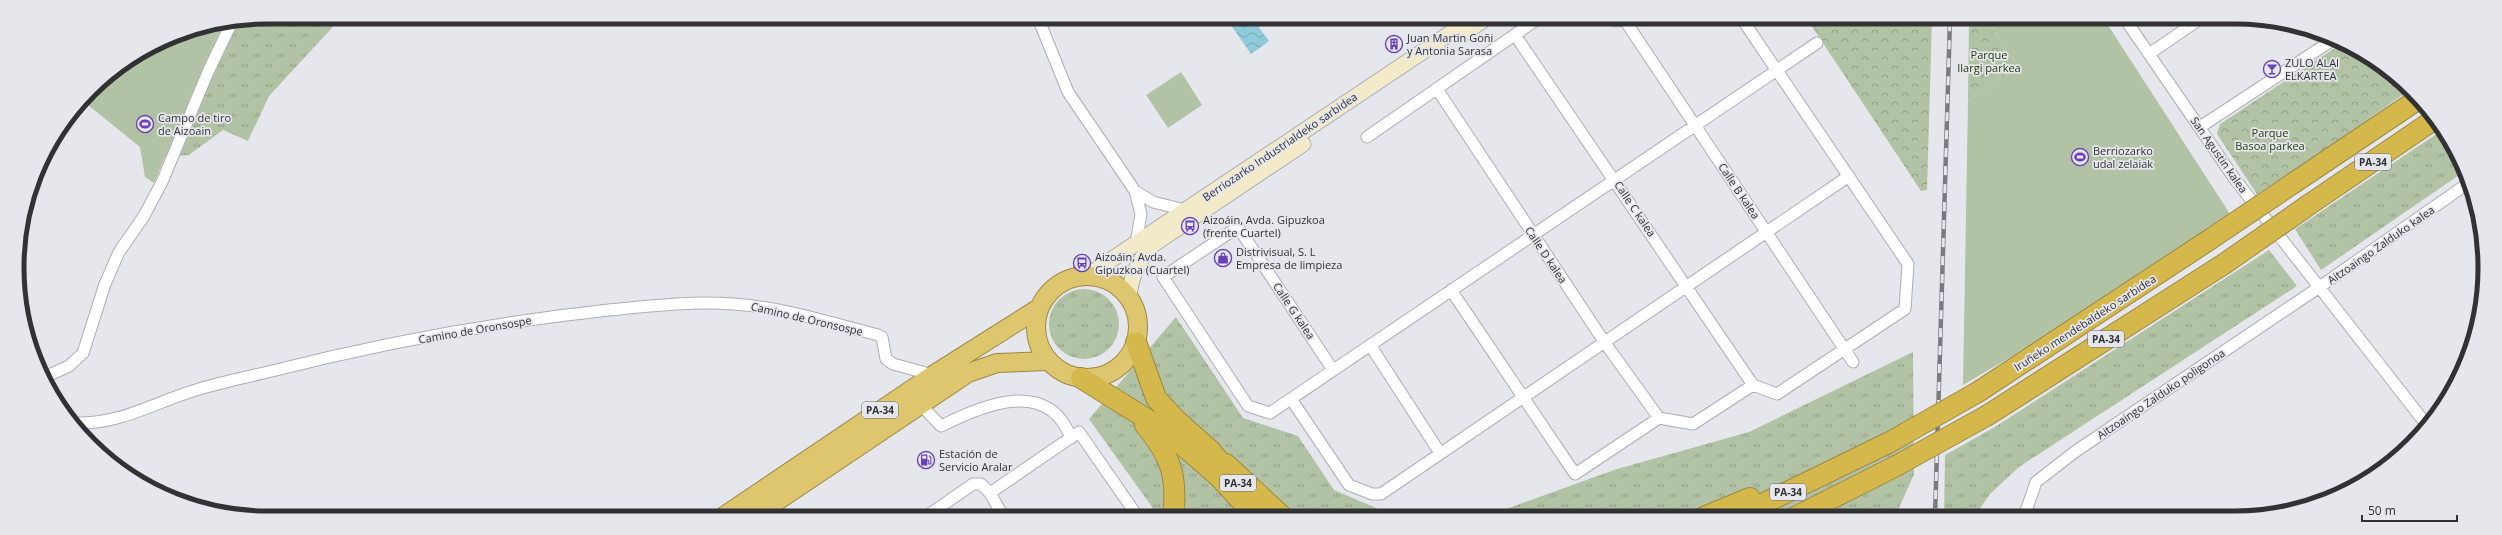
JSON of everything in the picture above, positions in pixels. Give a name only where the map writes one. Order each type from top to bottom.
[{"type":"highway","name":"Iruñeko mendebaldeko sarbidea","points":[[1748,511],[1890,442],[1978,392],[2209,240],[2414,102]]},
{"type":"highway","name":"PA-34","points":[[1813,511],[1988,415],[2224,264],[2430,122]]},
{"type":"highway","name":"PA-34","points":[[1081,378],[1099,377],[1115,370],[1128,358],[1136,342],[1138,325],[1129,296],[1115,284],[1101,278],[1087,276],[1072,278],[1058,284],[1047,294],[1039,308],[1036,321],[1036,336],[1040,349],[1048,361],[1057,370],[1081,378],[1166,430],[1219,477],[1250,511]]},
{"type":"highway","name":"PA-34","points":[[731,511],[933,375],[1039,308]]},
{"type":"highway","name":"PA-34","points":[[1136,342],[1156,398],[1174,418],[1210,450],[1262,511]]},
{"type":"highway","name":"PA-34","points":[[762,511],[968,373],[998,363],[1048,361]]},
{"type":"highway","points":[[1129,407],[1162,446],[1173,474],[1175,500],[1174,511]]},
{"type":"highway","points":[[1210,450],[1276,511]]},
{"type":"highway","points":[[1718,511],[1796,477],[1840,467]]},
{"type":"main road","name":"Berriozarko Industrialdeko sarbidea","points":[[1087,276],[1464,24]]},
{"type":"main road","name":"Berriozarko Industrialdeko sarbidea","points":[[1129,296],[1130,282],[1140,260],[1151,246],[1477,24]]},
{"type":"street","points":[[1040,24],[1068,92],[1135,191],[1141,214],[1136,242]]},
{"type":"street","points":[[1368,137],[1531,24]]},
{"type":"street","name":"Calle B kalea","points":[[1628,24],[1853,362]]},
{"type":"street","points":[[1451,290],[1575,474],[1659,418],[1693,424],[1753,385],[1777,394],[1906,309],[1908,264],[1745,24]]},
{"type":"street","name":"San Agustin kalea","points":[[2128,24],[2234,178],[2318,288]]},
{"type":"street","points":[[2149,54],[2193,24]]},
{"type":"street","points":[[49,375],[69,366],[80,357],[95,311],[119,252],[144,216],[162,182],[208,72],[229,27]]},
{"type":"street","name":"Calle C kalea","points":[[1515,35],[1688,286],[1753,385]]},
{"type":"street","points":[[1817,43],[1291,399],[1349,485],[1372,494],[1381,494],[1849,176]]},
{"type":"street","points":[[2200,127],[2328,43]]},
{"type":"street","name":"Calle D kalea","points":[[1437,89],[1605,343],[1659,418]]},
{"type":"street","name":"Aitzoaingo Zalduko kalea","points":[[2424,421],[2318,288],[2464,186]]},
{"type":"street","points":[[1135,191],[1153,202],[1185,210]]},
{"type":"street","name":"Calle G kalea","points":[[1291,399],[1270,413],[1248,406],[1163,277],[1238,227],[1333,370]]},
{"type":"street","name":"Aitzoaingo Zalduko poligonoa","points":[[2026,511],[2036,482],[2076,451],[2318,288]]},
{"type":"street","name":"Camino de Oronsospe","points":[[80,423],[140,412],[194,390],[298,364],[450,333],[573,314],[666,305],[734,304],[771,309],[882,337],[886,359],[893,364],[933,375]]},
{"type":"street","points":[[1370,345],[1440,454]]},
{"type":"street","points":[[921,405],[941,426],[993,403],[1035,402],[1053,411],[1066,426],[1071,438]]},
{"type":"street","points":[[990,493],[1079,432],[1134,511]]},
{"type":"street","points":[[934,511],[973,484],[981,484],[990,493],[1000,511]]},
{"type":"green space","points":[[268,24],[336,24],[269,96],[248,141],[223,130],[189,155],[165,157],[219,29],[236,26]]},
{"type":"green space","points":[[1810,24],[1932,24],[1927,190],[1921,191]]},
{"type":"green space","name":"Parque Ilargi parkea","points":[[1969,24],[1988,24],[2018,66],[1968,101]]},
{"type":"green space","name":"Berriozarko udal zelaiak","points":[[1988,24],[2107,24],[2230,214],[2043,338],[1963,385],[1968,101],[2018,66]]},
{"type":"green space","name":"Campo de tiro de Aizoain","points":[[219,29],[154,183],[145,177],[140,147],[87,104],[119,74],[160,49],[189,37]]},
{"type":"green space","name":"Parque Basoa parkea","points":[[2337,47],[2370,65],[2405,93],[2289,175],[2257,194],[2217,134],[2220,124]]},
{"type":"green space","points":[[1181,72],[1202,105],[1168,128],[1146,95]]},
{"type":"green space","points":[[2438,133],[2453,160],[2459,175],[2321,270],[2295,229]]},
{"type":"green space","points":[[2269,250],[2297,286],[2019,467],[1990,494],[1978,511],[1944,511],[1945,455],[1995,427]]},
{"type":"green space","points":[[1084,289],[1097,292],[1109,299],[1116,311],[1119,324],[1116,337],[1109,349],[1097,356],[1084,359],[1071,356],[1059,349],[1052,337],[1049,324],[1052,311],[1059,299],[1071,292]]},
{"type":"green space","points":[[1176,317],[1243,418],[1298,436],[1334,490],[1383,511],[1150,511],[1152,507],[1089,419]]},
{"type":"green space","points":[[1913,352],[1914,474],[1898,511],[1501,511],[1617,469],[1749,432]]},
{"type":"water","points":[[1230,24],[1256,24],[1269,41],[1251,54]]},
{"type":"railway","points":[[1935,511],[1950,24]]},
{"type":"place","name":"Juan Martin Goñi y Antonia Sarasa","points":[[1394,44]]},
{"type":"place","name":"ZULO ALAI ELKARTEA","points":[[2272,69]]},
{"type":"place","name":"Campo de tiro de Aizoain","points":[[145,124]]},
{"type":"place","name":"Berriozarko udal zelaiak","points":[[2080,157]]},
{"type":"place","name":"Aizoáin, Avda. Gipuzkoa (frente Cuartel)","points":[[1190,226]]},
{"type":"place","name":"Distrivisual, S. L Empresa de limpieza","points":[[1223,258]]},
{"type":"place","name":"Aizoáin, Avda. Gipuzkoa (Cuartel)","points":[[1082,263]]},
{"type":"place","name":"Estación de Servicio Aralar","points":[[926,460]]}]
